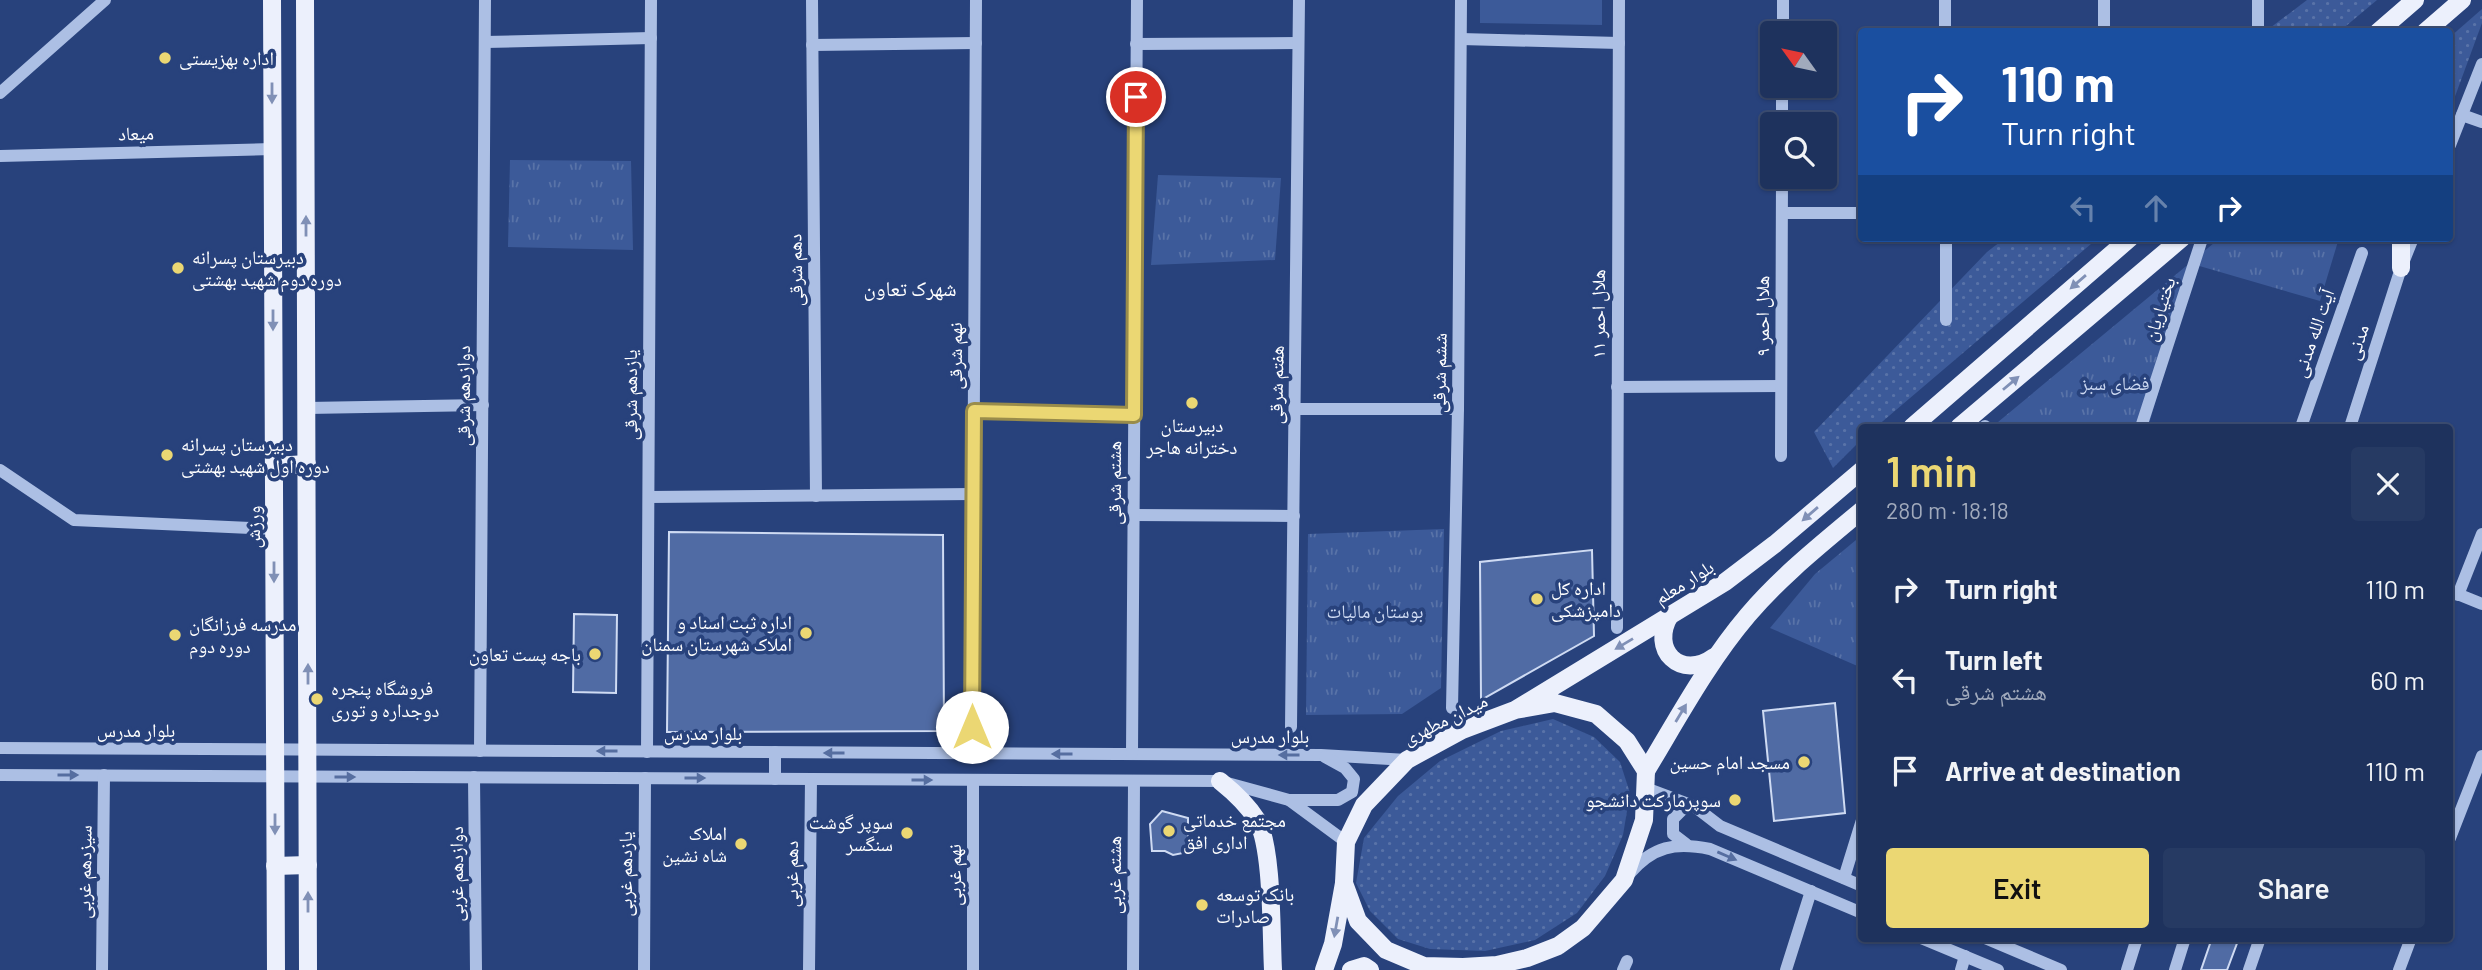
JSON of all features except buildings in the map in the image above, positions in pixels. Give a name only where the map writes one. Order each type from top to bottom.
[{"type":"main road","name":"ورزش","points":[[272,0],[276,970]]},
{"type":"main road","points":[[305,0],[308,970]]},
{"type":"main road","points":[[2383,28],[2415,0]]},
{"type":"main road","points":[[2430,28],[2462,0]]},
{"type":"main road","points":[[272,42],[305,41]]},
{"type":"main road","points":[[1915,424],[2125,242]]},
{"type":"main road","points":[[1963,424],[2177,242]]},
{"type":"main road","points":[[2401,242],[2401,268]]},
{"type":"main road","points":[[274,466],[307,464]]},
{"type":"main road","name":"بلوار معلم","points":[[1515,710],[1735,575],[1858,473]]},
{"type":"main road","points":[[1646,779],[1715,657],[1749,614],[1794,568],[1858,513]]},
{"type":"main road","points":[[1670,615],[1664,625],[1662,638],[1672,659],[1682,665],[1694,667],[1715,657]]},
{"type":"main road","name":"میدان مطهری","points":[[1555,703],[1595,714],[1627,741],[1646,779],[1644,820],[1624,880],[1583,928],[1558,946],[1527,958],[1497,965],[1422,968],[1386,950],[1358,921],[1344,883],[1346,842],[1364,805],[1406,760],[1462,730],[1515,710],[1555,703]]},
{"type":"main road","points":[[1220,781],[1243,799],[1259,823],[1266,850],[1273,970]]},
{"type":"main road","points":[[275,866],[308,865]]},
{"type":"main road","points":[[1324,970],[1333,944],[1344,883]]},
{"type":"main road","points":[[1351,970],[1364,966],[1370,970]]},
{"type":"street","points":[[0,93],[105,0]]},
{"type":"street","name":"دوازدهم شرقی","points":[[480,751],[485,0]]},
{"type":"street","name":"یازدهم شرقی","points":[[648,752],[651,0]]},
{"type":"street","name":"دهم شرقی","points":[[812,0],[816,496]]},
{"type":"street","name":"نهم شرقی","points":[[972,753],[976,0]]},
{"type":"street","name":"هشتم شرقی","points":[[1132,754],[1137,0]]},
{"type":"street","name":"هفتم شرقی","points":[[1291,727],[1299,0]]},
{"type":"street","name":"ششم شرقی","points":[[1452,708],[1458,409],[1461,0]]},
{"type":"street","name":"هلال احمر ۱۱","points":[[1617,628],[1619,0]]},
{"type":"street","points":[[1783,0],[1783,21]]},
{"type":"street","points":[[1945,0],[1945,28]]},
{"type":"street","points":[[2104,0],[2104,28]]},
{"type":"street","points":[[2258,0],[2258,28]]},
{"type":"street","points":[[485,41],[651,38]]},
{"type":"street","points":[[1461,38],[1619,43]]},
{"type":"street","points":[[812,45],[976,43]]},
{"type":"street","points":[[1136,44],[1298,43]]},
{"type":"street","points":[[2453,138],[2482,64]]},
{"type":"street","points":[[2462,115],[2482,122]]},
{"type":"street","name":"میعاد","points":[[0,156],[272,149]]},
{"type":"street","name":"هلال احمر ۹","points":[[1780,456],[1782,189]]},
{"type":"street","points":[[1782,213],[1858,213]]},
{"type":"street","points":[[1945,242],[1947,320]]},
{"type":"street","name":"بختیاریان","points":[[2142,424],[2201,242]]},
{"type":"street","name":"مدنی","points":[[2351,424],[2411,242]]},
{"type":"street","name":"آیت الله مدنی","points":[[2302,424],[2362,253]]},
{"type":"street","points":[[1617,387],[1781,386]]},
{"type":"street","points":[[307,408],[482,405]]},
{"type":"street","points":[[1295,409],[1458,409]]},
{"type":"street","points":[[974,411],[1134,415]]},
{"type":"street","points":[[0,470],[74,520],[274,529]]},
{"type":"street","points":[[649,497],[973,494]]},
{"type":"street","points":[[1133,515],[1294,516]]},
{"type":"street","points":[[2482,534],[2454,593],[2482,604]]},
{"type":"street","name":"بلوار مدرس","points":[[0,748],[1321,755],[1406,760]]},
{"type":"street","points":[[775,752],[775,779]]},
{"type":"street","points":[[0,775],[1220,781],[1289,800],[1338,800],[1352,792],[1354,779],[1345,768],[1321,755]]},
{"type":"street","points":[[2453,830],[2482,756]]},
{"type":"street","name":"سیزدهم غربی","points":[[102,970],[104,775]]},
{"type":"street","name":"دوازدهم غربی","points":[[474,777],[476,970]]},
{"type":"street","name":"یازدهم غربی","points":[[644,970],[645,778]]},
{"type":"street","name":"دهم غربی","points":[[809,970],[811,779]]},
{"type":"street","points":[[1646,779],[1694,806],[1720,825],[1858,884]]},
{"type":"street","name":"نهم غربی","points":[[972,970],[973,780]]},
{"type":"street","name":"هشتم غربی","points":[[1133,970],[1134,781]]},
{"type":"street","points":[[1289,800],[1346,842]]},
{"type":"street","points":[[1686,844],[1673,834],[1673,819],[1683,810],[1694,806]]},
{"type":"street","points":[[1844,878],[1858,833]]},
{"type":"street","points":[[1624,880],[1640,861],[1661,849],[1686,844],[1710,849],[1858,911]]},
{"type":"street","points":[[1786,970],[1811,891]]},
{"type":"street","points":[[1931,942],[1998,970]]},
{"type":"street","points":[[1994,942],[2061,970]]},
{"type":"street","points":[[2127,970],[2136,942]]},
{"type":"street","points":[[2175,970],[2184,942]]},
{"type":"street","points":[[2249,970],[2259,942]]},
{"type":"street","points":[[2399,970],[2410,942]]},
{"type":"street","points":[[1961,970],[1965,956]]},
{"type":"green space","points":[[1480,0],[1602,0],[1602,25],[1480,23]]},
{"type":"green space","points":[[2307,0],[2377,0],[2344,28],[2270,28]]},
{"type":"green space","points":[[2482,9],[2482,23],[2453,102],[2453,34]]},
{"type":"green space","points":[[510,160],[631,161],[633,250],[508,247]]},
{"type":"green space","points":[[1158,175],[1281,178],[1275,260],[1151,265]]},
{"type":"green space","points":[[2000,242],[2093,242],[1880,424],[1858,424],[1858,443],[1833,468],[1814,432],[1987,252]]},
{"type":"green space","name":"فضای سبز","points":[[2215,242],[2338,242],[2320,301],[2196,265],[2149,424],[1996,424]]},
{"type":"green space","name":"بوستان مالیات","points":[[1444,529],[1441,688],[1402,714],[1306,715],[1308,534]]},
{"type":"green space","points":[[1858,538],[1858,666],[1770,628],[1815,574]]},
{"type":"green space","points":[[1553,719],[1594,737],[1620,762],[1630,793],[1623,835],[1605,876],[1577,913],[1535,940],[1485,951],[1430,949],[1398,939],[1370,911],[1356,883],[1364,838],[1398,796],[1440,761],[1501,731]]},
{"type":"place","name":"اداره بهزیستی","points":[[165,58]]},
{"type":"place","name":"دبیرستان پسرانه دوره دوم شهید بهشتی","points":[[178,268]]},
{"type":"place","name":"دبیرستان دخترانه هاجر","points":[[1192,403]]},
{"type":"place","name":"دبیرستان پسرانه دوره اول شهید بهشتی","points":[[167,455]]},
{"type":"place","name":"اداره کل دامپزشکی","points":[[1537,599]]},
{"type":"place","name":"اداره ثبت اسناد و املاک شهرستان سمنان","points":[[806,633]]},
{"type":"place","name":"مدرسه فرزانگان دوره دوم","points":[[175,635]]},
{"type":"place","name":"باجه پست تعاون","points":[[595,654]]},
{"type":"place","name":"فروشگاه پنجره دوجداره و توری","points":[[317,699]]},
{"type":"place","name":"مسجد امام حسین","points":[[1804,762]]},
{"type":"place","name":"سوپرمارکت دانشجو","points":[[1735,800]]},
{"type":"place","name":"مجتمع خدماتی اداری افق","points":[[1169,831]]},
{"type":"place","name":"سوپر گوشت سنگسر","points":[[907,833]]},
{"type":"place","name":"املاک شاه نشین","points":[[741,844]]},
{"type":"place","name":"بانک توسعه صادرات","points":[[1202,905]]},
{"type":"district","name":"شهرک تعاون","points":[[910,289]]},
{"type":"route","points":[[972,727],[974,411],[1134,415],[1136,97]]}]
